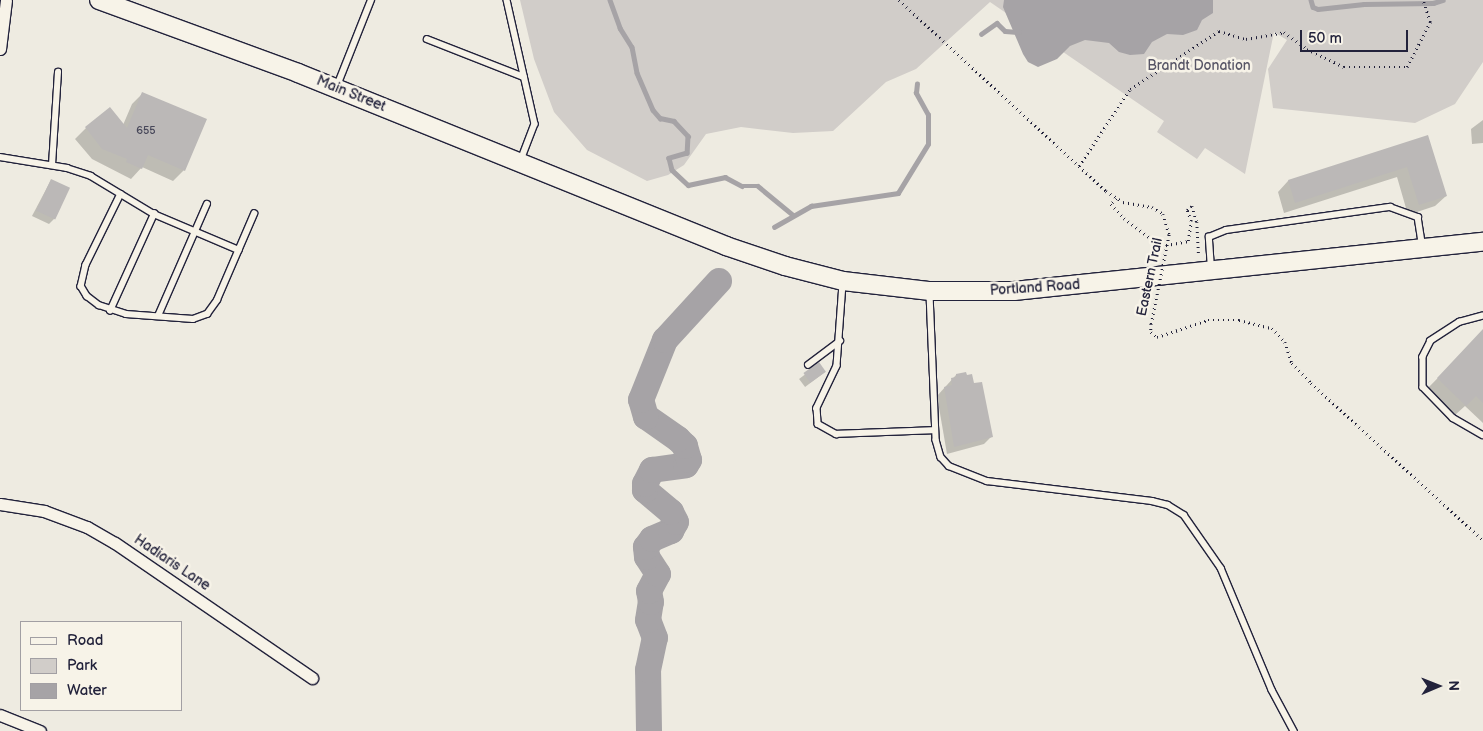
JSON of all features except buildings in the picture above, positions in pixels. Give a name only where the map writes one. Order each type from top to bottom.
[{"type":"main road","name":"Main Street","points":[[98,0],[336,88],[600,195]]},
{"type":"main road","name":"Portland Road","points":[[600,195],[758,258],[844,281],[930,292],[1014,291],[1483,242]]},
{"type":"street","points":[[0,48],[6,0]]},
{"type":"street","name":"Hadiaris Lane","points":[[0,504],[44,511],[108,539],[312,678]]},
{"type":"street","points":[[0,715],[40,731]]},
{"type":"lane","points":[[336,88],[371,0]]},
{"type":"lane","points":[[507,0],[535,124],[521,162]]},
{"type":"lane","points":[[428,39],[524,77]]},
{"type":"lane","points":[[52,165],[58,72]]},
{"type":"lane","points":[[0,157],[52,165],[91,176],[154,214],[239,250]]},
{"type":"lane","points":[[120,194],[82,278],[81,286],[87,296],[110,311],[193,318],[207,314],[218,300],[254,214]]},
{"type":"lane","points":[[158,316],[206,204]]},
{"type":"lane","points":[[1205,271],[1209,237],[1226,230],[1390,207],[1418,217],[1423,247]]},
{"type":"lane","points":[[110,311],[154,214]]},
{"type":"lane","points":[[844,281],[837,366],[817,408],[818,424],[822,428],[844,434],[935,430]]},
{"type":"lane","points":[[930,292],[935,430],[941,457],[949,466],[964,474],[1005,484],[1152,501],[1168,505],[1184,515],[1221,568],[1272,690],[1294,731]]},
{"type":"lane","points":[[1483,316],[1460,322],[1438,336],[1431,341],[1423,357],[1423,387],[1453,418],[1483,435]]},
{"type":"lane","points":[[808,365],[840,342]]},
{"type":"path","name":"Eastern Trail","points":[[899,0],[1106,191],[1117,199],[1159,210],[1167,220],[1169,234],[1151,332],[1157,337],[1208,320],[1266,325],[1282,337],[1292,363],[1311,383],[1483,540]]},
{"type":"path","points":[[1079,166],[1130,89],[1219,31],[1246,39],[1284,32],[1307,49],[1344,67],[1407,67],[1430,22],[1423,0]]},
{"type":"path","points":[[1117,199],[1111,204],[1124,218],[1161,246],[1188,241],[1190,221],[1187,210],[1192,206],[1197,222],[1205,271]]},
{"type":"green space","name":"Brandt Donation","points":[[520,0],[1483,0],[1483,62],[1455,104],[1415,123],[1273,108],[1268,69],[1287,40],[1274,32],[1245,174],[1205,148],[1197,159],[1157,132],[1164,121],[990,2],[916,69],[886,82],[833,131],[793,133],[741,127],[706,134],[684,165],[668,175],[647,181],[587,150],[554,112],[534,59]]},
{"type":"water","points":[[1004,0],[1213,0],[1213,13],[1202,20],[1197,30],[1183,35],[1167,34],[1152,42],[1144,54],[1130,55],[1119,52],[1109,43],[1085,40],[1070,46],[1057,59],[1038,67],[1028,62],[1023,54],[1003,7]]},
{"type":"waterway","points":[[610,0],[620,28],[632,47],[637,73],[653,110],[660,118],[674,121],[688,136],[687,153],[669,158],[672,170],[688,185],[725,177],[742,186],[758,186],[793,215]]},
{"type":"waterway","points":[[1311,0],[1313,7],[1318,9],[1364,4],[1433,3],[1443,0]]},
{"type":"waterway","points":[[981,34],[997,23],[1005,31],[1019,32]]},
{"type":"waterway","points":[[774,227],[811,206],[898,193],[928,144],[928,115],[916,93],[917,84]]},
{"type":"waterway","points":[[649,731],[648,670],[655,638],[648,620],[651,602],[649,591],[658,574],[647,557],[646,547],[652,539],[671,531],[676,522],[671,512],[645,490],[645,484],[652,470],[686,465],[689,460],[685,446],[646,417],[641,400],[665,340],[719,281]]}]
